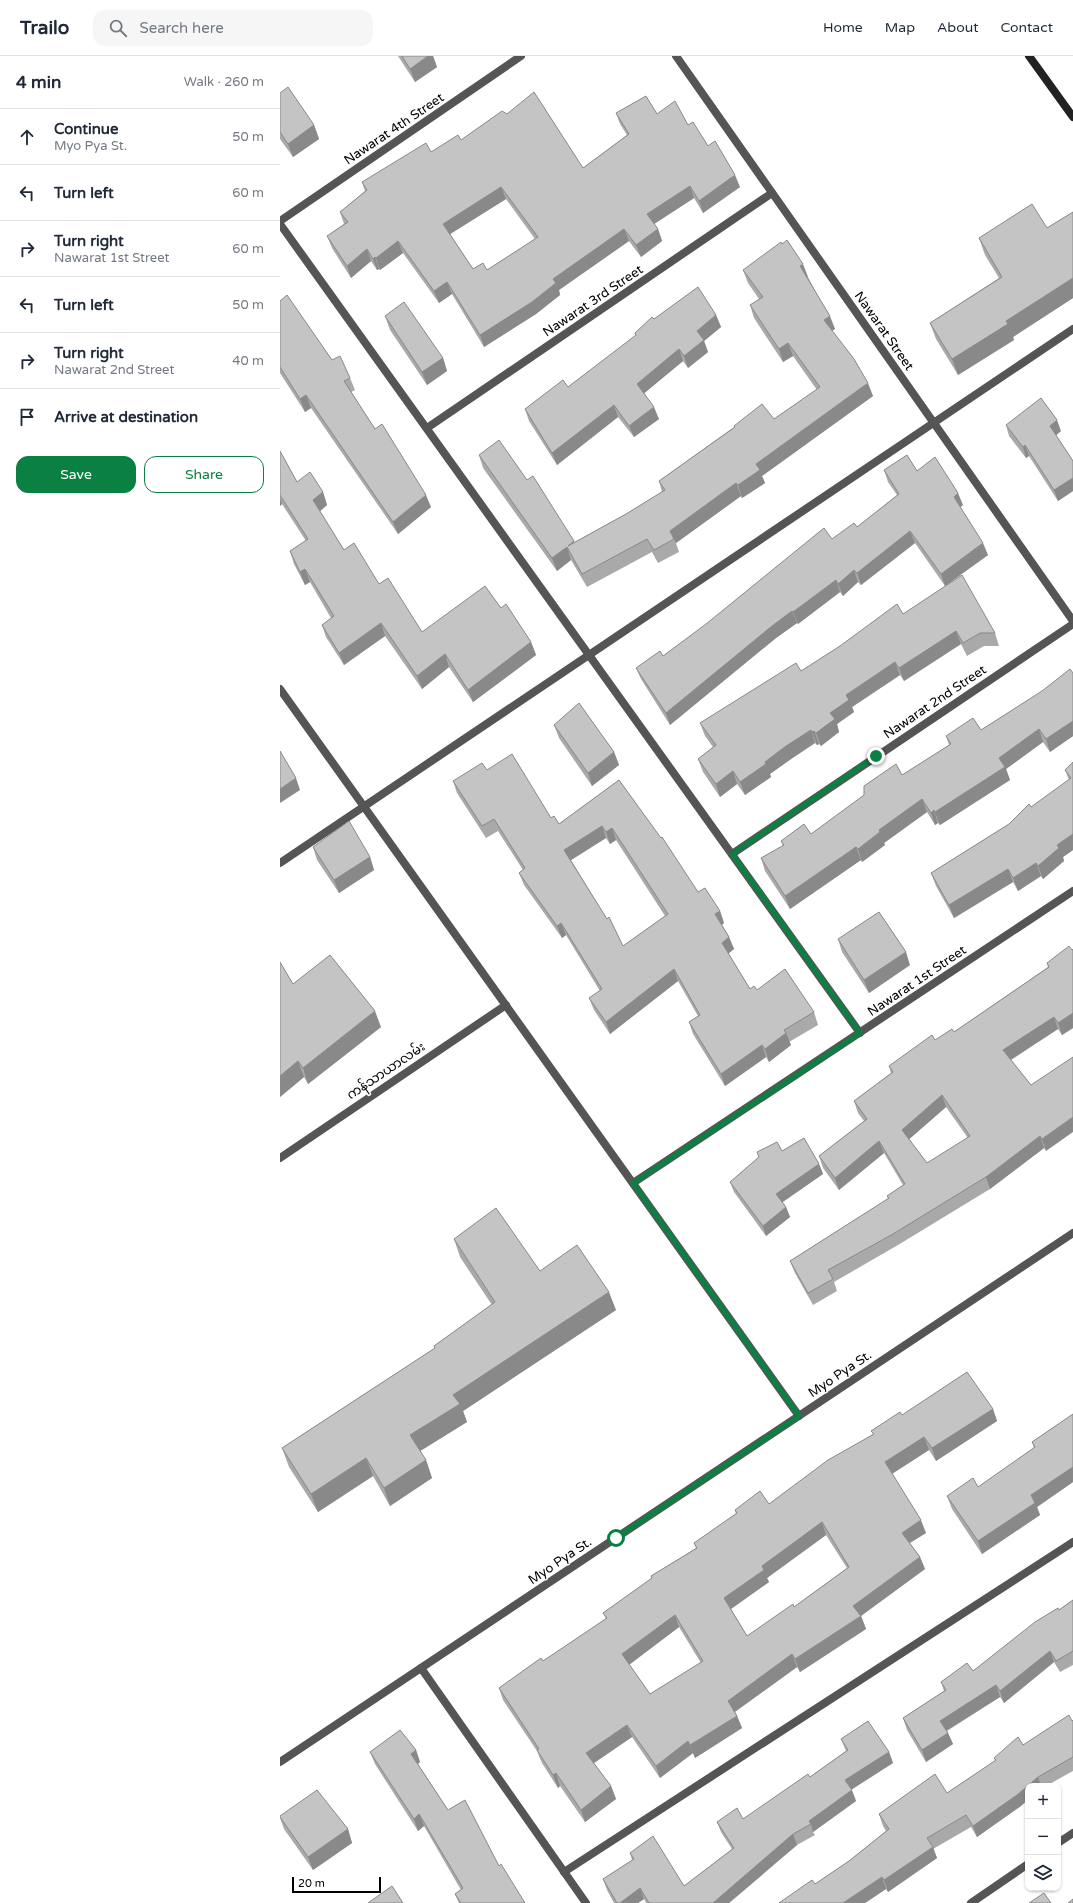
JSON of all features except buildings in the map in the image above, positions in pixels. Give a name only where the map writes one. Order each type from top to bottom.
[{"type":"main road","points":[[1029,56],[1073,118]]},
{"type":"street","name":"Nawarat 4th Street","points":[[280,222],[521,56]]},
{"type":"street","name":"Nawarat Street","points":[[676,56],[1073,621]]},
{"type":"street","name":"Nawarat 3rd Street","points":[[427,428],[772,193]]},
{"type":"street","points":[[280,222],[860,1033]]},
{"type":"street","points":[[280,863],[1073,329]]},
{"type":"street","name":"Nawarat 2nd Street","points":[[732,854],[1073,624]]},
{"type":"street","points":[[280,689],[799,1416]]},
{"type":"street","name":"Nawarat 1st Street","points":[[633,1183],[1073,891]]},
{"type":"street","name":"ကန်သာယာလမ်း","points":[[280,1158],[506,1005]]},
{"type":"street","name":"Myo Pya St.","points":[[280,1762],[1073,1233]]},
{"type":"street","points":[[564,1872],[1073,1542]]},
{"type":"street","points":[[421,1668],[586,1903]]},
{"type":"street","points":[[1061,1841],[1073,1833]]},
{"type":"street","points":[[971,1903],[1025,1866]]},
{"type":"route","points":[[616,1538],[799,1416],[633,1183],[860,1033],[732,854],[876,756]]}]
